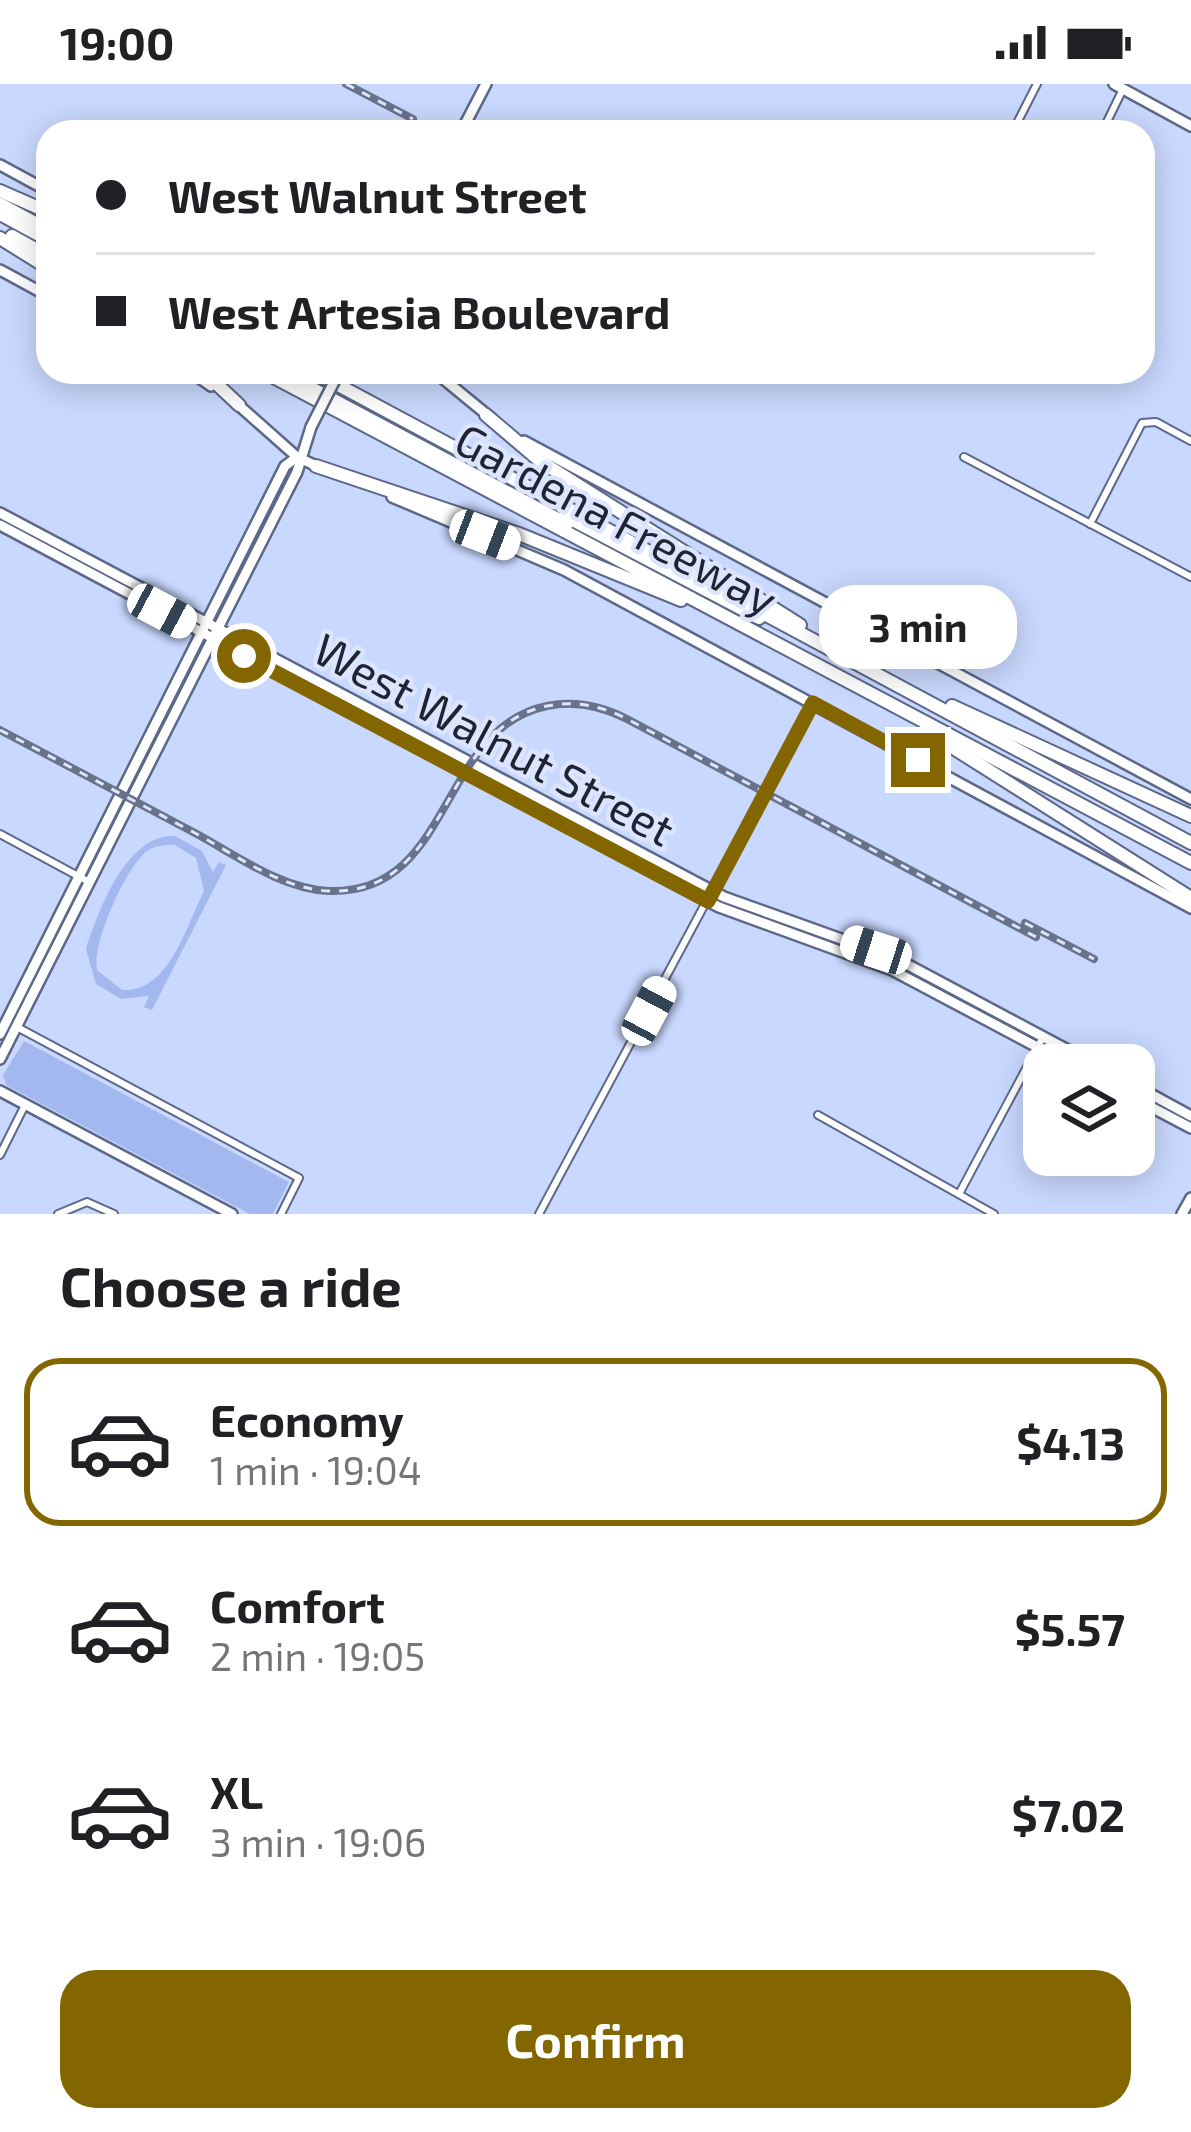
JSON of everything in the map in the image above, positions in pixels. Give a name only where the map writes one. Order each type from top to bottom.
[{"type":"highway","points":[[0,191],[36,207]]},
{"type":"highway","points":[[0,204],[36,224]]},
{"type":"highway","points":[[0,226],[36,242]]},
{"type":"highway","points":[[0,226],[36,258]]},
{"type":"highway","points":[[217,384],[239,405]]},
{"type":"highway","name":"Gardena Freeway","points":[[287,384],[1191,860]]},
{"type":"highway","points":[[304,384],[1191,860]]},
{"type":"highway","points":[[317,384],[1099,801],[1116,803]]},
{"type":"highway","name":"Gardena Freeway","points":[[337,384],[1191,843]]},
{"type":"highway","points":[[486,415],[540,461],[795,620],[808,635]]},
{"type":"highway","points":[[316,466],[579,557],[774,642]]},
{"type":"highway","points":[[878,674],[1191,815]]},
{"type":"highway","points":[[864,689],[1191,898]]},
{"type":"main road","points":[[467,120],[486,84]]},
{"type":"main road","points":[[1118,87],[1190,122]]},
{"type":"main road","points":[[0,165],[36,184]]},
{"type":"main road","points":[[0,270],[36,290]]},
{"type":"main road","points":[[208,384],[298,458],[515,546],[1191,908]]},
{"type":"main road","points":[[0,1034],[210,630],[286,466],[298,458],[333,384]]},
{"type":"main road","points":[[449,384],[486,415],[571,469],[1191,799]]},
{"type":"main road","name":"West Walnut Street","points":[[2,520],[764,927],[892,970],[1046,1044]]},
{"type":"main road","points":[[0,1059],[84,879]]},
{"type":"main road","points":[[0,1091],[232,1214]]},
{"type":"main road","points":[[1155,1096],[1191,1116]]},
{"type":"main road","points":[[1155,1109],[1191,1128]]},
{"type":"main road","points":[[1182,1214],[1191,1198]]},
{"type":"street","points":[[1019,120],[1037,84]]},
{"type":"street","points":[[1106,120],[1118,87]]},
{"type":"street","points":[[1090,524],[1142,423],[1156,422],[1191,441]]},
{"type":"street","points":[[964,457],[1191,577]]},
{"type":"street","points":[[539,1214],[813,703]]},
{"type":"street","points":[[0,834],[84,879]]},
{"type":"street","points":[[16,1028],[299,1178],[281,1214]]},
{"type":"street","points":[[959,1194],[1041,1042]]},
{"type":"street","points":[[0,1155],[25,1105]]},
{"type":"street","points":[[818,1115],[994,1214]]},
{"type":"street","points":[[58,1214],[87,1202],[114,1214]]},
{"type":"shaded area","points":[[175,836],[202,851],[213,872],[219,862],[226,865],[152,1010],[144,1007],[149,996],[121,999],[96,984],[86,949],[117,877],[129,860],[158,838]],"holes":[[[175,845],[196,858],[204,891],[174,955],[152,981],[122,990],[98,971],[97,960],[104,927],[130,872],[157,846]]]},
{"type":"shaded area","points":[[24,1041],[289,1182],[273,1214],[250,1214],[6,1085],[3,1075]]},
{"type":"railway","points":[[346,84],[413,119]]},
{"type":"railway","points":[[0,730],[259,870],[329,891],[370,885],[400,867],[424,840],[485,745],[511,720],[547,706],[588,705],[627,719],[1036,937]]},
{"type":"railway","points":[[1025,923],[1094,959]]},
{"type":"route","points":[[244,656],[708,901],[813,703],[918,760]]}]
